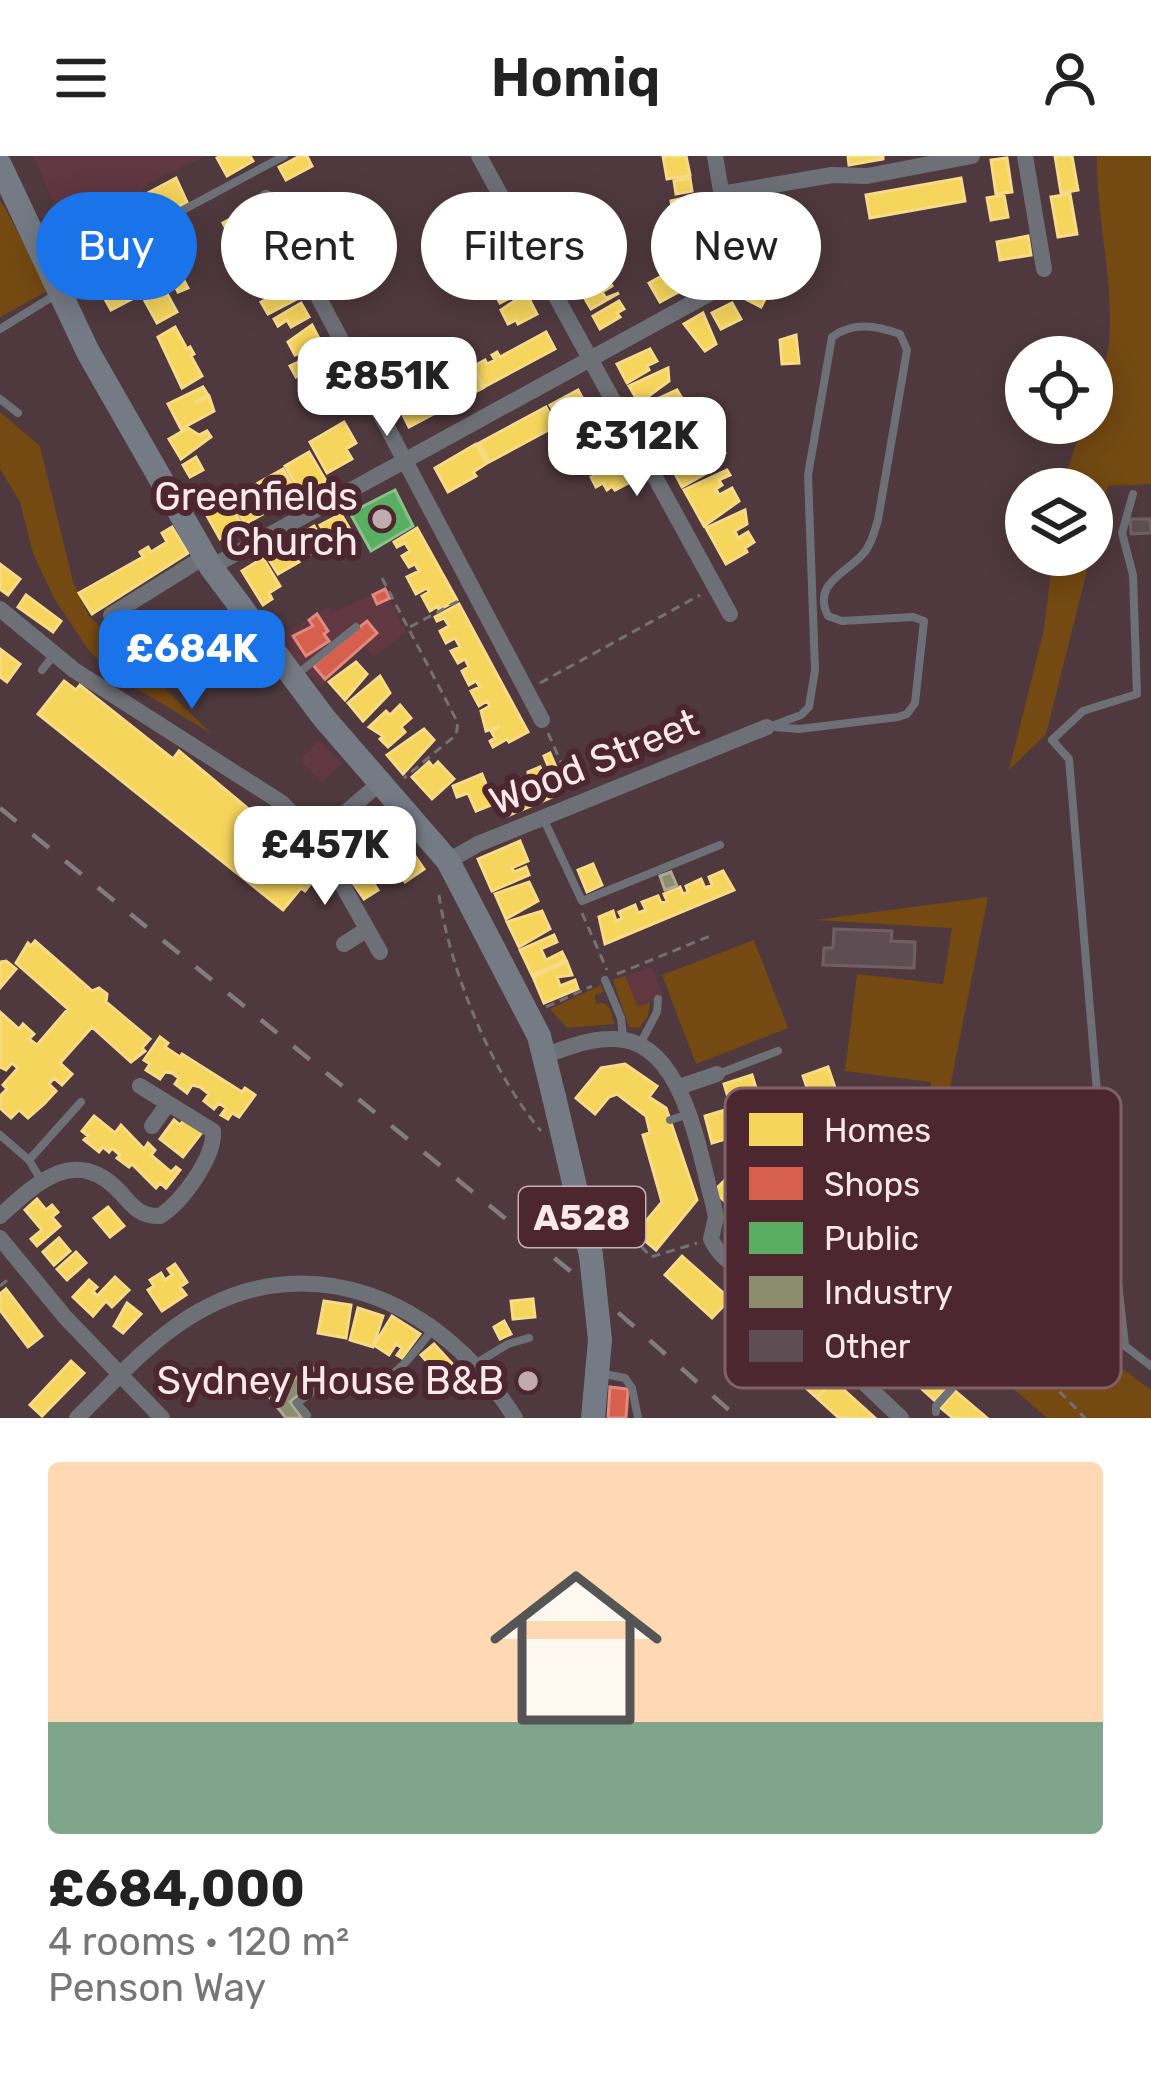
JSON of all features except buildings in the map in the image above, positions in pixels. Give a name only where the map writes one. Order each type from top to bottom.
[{"type":"main road","name":"A528","points":[[0,165],[36,240]]},
{"type":"main road","name":"A528","points":[[65,300],[108,388],[208,562],[294,677],[453,869],[528,1015],[545,1054],[591,1255],[600,1340],[593,1418]]},
{"type":"street","points":[[479,156],[730,614]]},
{"type":"street","points":[[715,156],[721,192]]},
{"type":"street","points":[[733,192],[832,175],[857,177],[912,162],[972,156]]},
{"type":"street","points":[[1024,156],[1044,269]]},
{"type":"street","points":[[320,300],[542,720]]},
{"type":"street","points":[[111,615],[697,300]]},
{"type":"street","points":[[0,609],[54,655],[300,817],[380,952]]},
{"type":"street","name":"Wood Street","points":[[453,869],[478,844],[771,727]]},
{"type":"street","points":[[316,838],[385,786]]},
{"type":"street","points":[[344,944],[366,930]]},
{"type":"street","points":[[545,1054],[587,1042],[631,1042],[664,1064],[679,1087],[679,1117],[716,1217],[713,1244],[725,1256]]},
{"type":"street","points":[[679,1087],[717,1074]]},
{"type":"street","points":[[0,1216],[42,1181],[65,1171],[95,1172],[143,1214],[167,1212],[213,1145],[213,1131],[140,1086]]},
{"type":"street","points":[[152,1126],[167,1105]]},
{"type":"street","points":[[2,1245],[162,1418]]},
{"type":"street","points":[[77,1418],[181,1322],[239,1294],[269,1286],[326,1284],[367,1292],[434,1328],[475,1364],[515,1418]]},
{"type":"street","points":[[870,1388],[901,1418]]},
{"type":"lane","points":[[197,206],[284,156]]},
{"type":"lane","points":[[0,329],[39,300]]},
{"type":"lane","points":[[849,327],[888,330],[900,334],[908,350],[878,520],[870,546],[860,559],[834,574],[824,608],[842,621],[913,617],[924,621],[915,703],[908,714],[898,717],[799,729],[771,727],[801,715],[808,707],[813,683],[808,475],[832,337],[849,327]]},
{"type":"lane","points":[[0,399],[18,412]]},
{"type":"lane","points":[[1097,1088],[1069,759],[1052,740],[1083,711],[1137,694],[1133,575],[1122,533],[1133,494]]},
{"type":"lane","points":[[294,677],[356,627]]},
{"type":"lane","points":[[42,670],[54,655]]},
{"type":"lane","points":[[543,818],[582,901],[720,845]]},
{"type":"lane","points":[[605,980],[631,1042],[657,1012],[658,999]]},
{"type":"lane","points":[[717,1074],[778,1051]]},
{"type":"lane","points":[[29,1160],[81,1102]]},
{"type":"lane","points":[[0,1136],[29,1160],[42,1181]]},
{"type":"lane","points":[[1121,1309],[1125,1345]]},
{"type":"lane","points":[[307,1415],[297,1402],[328,1380],[347,1389],[397,1374],[434,1328]]},
{"type":"lane","points":[[475,1364],[508,1344],[529,1338]]},
{"type":"lane","points":[[1121,1342],[1151,1366]]},
{"type":"lane","points":[[598,1373],[625,1378],[638,1418]]},
{"type":"lane","points":[[936,1412],[952,1388]]},
{"type":"path","points":[[382,578],[458,723],[456,735],[385,786]]},
{"type":"path","points":[[528,689],[715,586]]},
{"type":"path","points":[[409,628],[476,592]]},
{"type":"path","points":[[542,720],[580,803]]},
{"type":"path","points":[[453,869],[438,895],[453,957],[519,1105],[547,1138]]},
{"type":"path","points":[[582,901],[580,909],[610,977],[710,936]]},
{"type":"path","points":[[528,1015],[605,980]]},
{"type":"path","points":[[590,1188],[652,1257],[725,1239]]},
{"type":"path","points":[[1057,1388],[1085,1418]]},
{"type":"path","points":[[1075,1418],[1081,1412]]},
{"type":"shaded area","points":[[33,156],[206,156],[150,182],[140,192],[49,192]]},
{"type":"shaded area","points":[[1097,156],[1151,156],[1151,484],[1113,486],[1113,468],[1068,468],[1076,444],[1113,444],[1113,336],[1109,336]]},
{"type":"shaded area","points":[[0,199],[36,266],[36,297],[0,317]]},
{"type":"shaded area","points":[[0,412],[40,446],[73,582],[89,616],[212,734],[108,671],[54,598],[33,553],[20,502],[0,469]]},
{"type":"shaded area","points":[[1050,576],[1086,576],[1046,734],[1009,770],[1044,629]]},
{"type":"shaded area","points":[[385,589],[406,632],[374,657],[365,646],[321,687],[276,638],[329,607],[333,612]]},
{"type":"shaded area","points":[[319,740],[342,763],[322,783],[299,760]]},
{"type":"shaded area","points":[[988,897],[950,1088],[845,1071],[857,974],[943,984],[952,928],[815,920]]},
{"type":"shaded area","points":[[754,940],[788,1028],[696,1064],[662,975]]},
{"type":"shaded area","points":[[652,967],[664,996],[638,1007],[625,976]]},
{"type":"shaded area","points":[[625,976],[638,1007],[650,1002],[648,1016],[639,1028],[629,1027],[613,980]]},
{"type":"shaded area","points":[[601,985],[603,992],[595,995],[596,1004],[604,1003],[610,1009],[614,1024],[567,1028],[550,1009]]},
{"type":"shaded area","points":[[1121,1368],[1151,1390],[1151,1418],[1047,1418],[1013,1388],[1121,1388]]},
{"type":"railway","points":[[0,808],[580,1279],[738,1418]]},
{"type":"place","name":"Greenfields Church","points":[[382,519]]},
{"type":"place","name":"Sydney House B&B","points":[[528,1381]]}]
